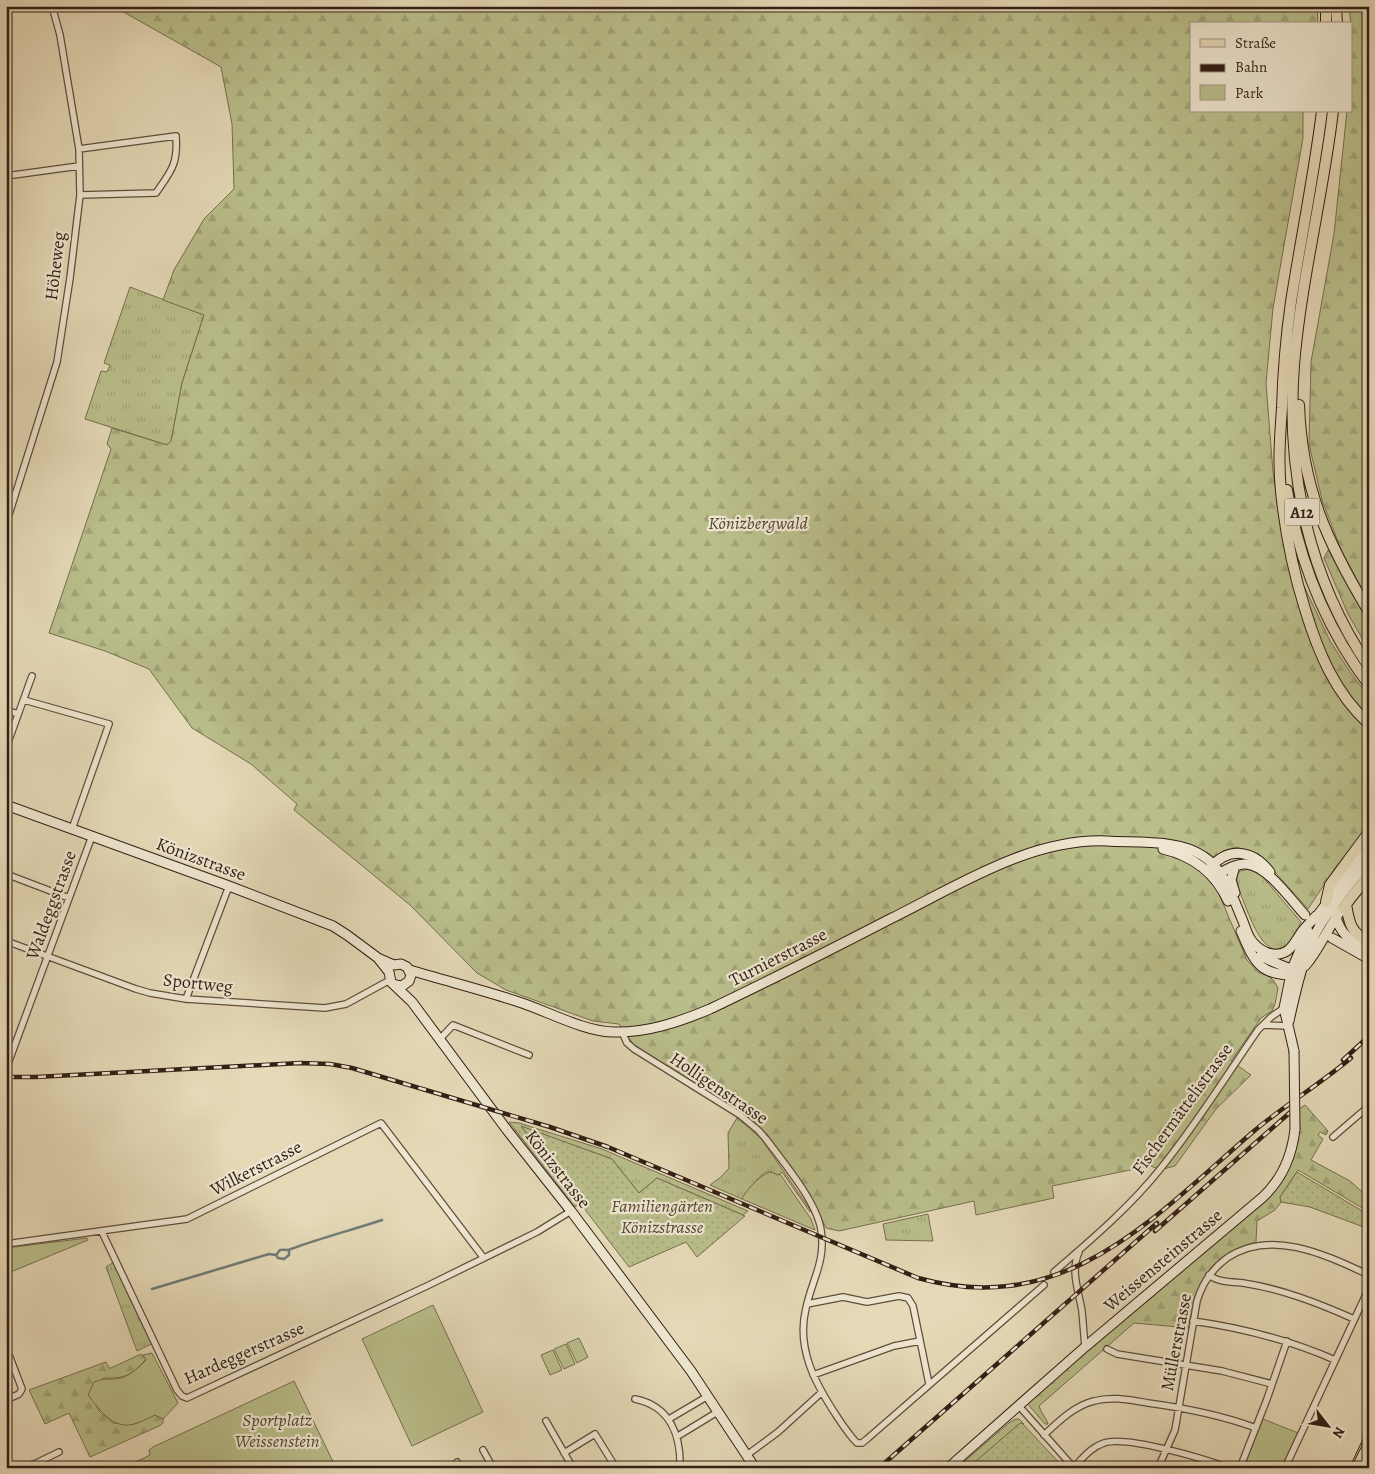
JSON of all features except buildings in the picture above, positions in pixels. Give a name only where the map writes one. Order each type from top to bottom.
[{"type":"highway","points":[[1326,6],[1326,22]]},
{"type":"highway","points":[[1336,6],[1337,22]]},
{"type":"highway","name":"A12","points":[[1322,112],[1291,303],[1284,363],[1282,446],[1286,484],[1300,546],[1316,590],[1330,622],[1369,685]]},
{"type":"highway","name":"A12","points":[[1333,112],[1296,344],[1292,405],[1293,444],[1304,522],[1317,565],[1330,598],[1351,640],[1369,667]]},
{"type":"highway","points":[[1296,344],[1300,428],[1305,466],[1312,492],[1334,552],[1369,612]]},
{"type":"highway","points":[[1282,404],[1280,434],[1281,490],[1288,541],[1298,583],[1323,659],[1345,697],[1369,724]]},
{"type":"highway","points":[[1369,832],[1346,861],[1330,886],[1337,907],[1355,934],[1369,942]]},
{"type":"highway","points":[[1337,907],[1369,875]]},
{"type":"main road","name":"Könizstrasse","points":[[6,805],[333,926],[378,958],[571,1211],[708,1396],[755,1468]]},
{"type":"main road","name":"Turnierstrasse","points":[[409,977],[431,976],[520,1002],[593,1029],[622,1032],[665,1025],[710,1009],[974,877],[1027,853],[1073,842],[1155,842],[1198,852],[1213,871],[1239,913],[1256,950],[1263,957],[1291,972]]},
{"type":"main road","name":"Weissensteinstrasse","points":[[1288,1026],[1302,971],[1311,958],[1369,847]]},
{"type":"main road","points":[[1213,871],[1224,856],[1242,853],[1249,854],[1263,864],[1280,887]]},
{"type":"main road","name":"Weissensteinstrasse","points":[[948,1468],[1085,1347],[1269,1191],[1280,1177],[1288,1162],[1295,1129],[1294,1050],[1284,1008],[1291,972],[1300,948],[1316,916],[1337,907],[1369,860]]},
{"type":"main road","points":[[1213,871],[1248,864],[1258,868],[1266,873],[1305,915]]},
{"type":"main road","name":"Turnierstrasse","points":[[1235,866],[1231,880],[1239,902],[1239,913]]},
{"type":"main road","name":"Turnierstrasse","points":[[1213,871],[1225,894],[1253,960],[1269,971],[1278,974],[1302,971]]},
{"type":"main road","points":[[1337,907],[1341,932],[1369,948]]},
{"type":"main road","points":[[1250,939],[1265,952],[1274,955],[1282,954],[1292,947],[1300,934],[1316,916]]},
{"type":"main road","points":[[1332,938],[1369,959]]},
{"type":"main road","name":"Könizstrasse","points":[[392,976],[401,964],[409,977],[412,1002]]},
{"type":"main road","points":[[392,976],[402,986],[409,977]]},
{"type":"main road","points":[[1355,1468],[1369,1438]]},
{"type":"street","name":"Höheweg","points":[[6,524],[57,362],[70,281],[80,195],[79,149],[60,35],[52,6]]},
{"type":"street","points":[[79,149],[176,136],[177,155],[171,171],[156,194],[80,195]]},
{"type":"street","points":[[6,176],[79,166]]},
{"type":"street","points":[[6,748],[32,676]]},
{"type":"street","points":[[24,700],[109,724],[72,829]]},
{"type":"street","points":[[6,710],[18,714]]},
{"type":"street","name":"Waldeggstrasse","points":[[6,1069],[92,836]]},
{"type":"street","points":[[6,874],[69,898]]},
{"type":"street","points":[[186,999],[229,886]]},
{"type":"street","name":"Sportweg","points":[[6,941],[136,989],[186,999],[325,1008],[346,1004],[392,976]]},
{"type":"street","name":"Fischermättelistrasse","points":[[1054,1272],[1080,1250],[1160,1170],[1263,1025],[1284,1008]]},
{"type":"street","points":[[439,1040],[453,1025],[529,1055]]},
{"type":"street","points":[[1263,1025],[1288,1026]]},
{"type":"street","name":"Holligenstrasse","points":[[622,1032],[627,1043],[634,1049],[728,1107],[758,1130],[816,1212],[820,1226],[822,1251],[820,1266],[807,1304],[804,1320],[804,1343],[813,1375],[822,1392],[855,1441],[862,1442],[929,1384]]},
{"type":"street","points":[[1333,1137],[1369,1106]]},
{"type":"street","name":"Wilkerstrasse","points":[[6,1244],[102,1232],[195,1216],[381,1123],[483,1257]]},
{"type":"street","name":"Hardeggerstrasse","points":[[102,1232],[177,1390],[182,1396],[187,1398],[346,1325],[536,1232],[571,1211]]},
{"type":"street","points":[[140,1226],[145,1232]]},
{"type":"street","name":"Müllerstrasse","points":[[1158,1468],[1175,1430],[1199,1293],[1209,1275],[1222,1262],[1241,1250],[1253,1246],[1272,1244],[1292,1246],[1311,1252],[1369,1275]]},
{"type":"street","points":[[1080,1250],[1076,1262],[1076,1283],[1085,1347]]},
{"type":"street","points":[[1209,1275],[1214,1279],[1246,1284],[1300,1297],[1354,1319]]},
{"type":"street","points":[[807,1304],[843,1297],[867,1302],[904,1296],[910,1299],[929,1384],[1044,1285]]},
{"type":"street","points":[[1285,1468],[1369,1288]]},
{"type":"street","points":[[1193,1322],[1250,1331],[1286,1341],[1335,1360]]},
{"type":"street","points":[[813,1375],[886,1348],[920,1341]]},
{"type":"street","points":[[1240,1468],[1286,1341]]},
{"type":"street","points":[[6,1347],[22,1389],[19,1394],[6,1400]]},
{"type":"street","points":[[1107,1349],[1117,1354],[1232,1373],[1272,1384]]},
{"type":"street","points":[[747,1455],[778,1432],[822,1392]]},
{"type":"street","points":[[669,1419],[708,1396]]},
{"type":"street","points":[[635,1399],[644,1402],[669,1419],[678,1436],[680,1468]]},
{"type":"street","points":[[1044,1435],[1073,1410],[1101,1399],[1126,1399],[1179,1408],[1221,1416],[1256,1428]]},
{"type":"street","points":[[1019,1406],[1074,1467],[1094,1447],[1111,1441],[1195,1456],[1229,1468]]},
{"type":"street","points":[[678,1436],[719,1411]]},
{"type":"street","points":[[546,1421],[573,1468]]},
{"type":"street","points":[[564,1453],[595,1434],[616,1468]]},
{"type":"street","points":[[483,1450],[493,1468]]},
{"type":"street","points":[[26,1468],[59,1452]]},
{"type":"green space","name":"Könizbergwald","points":[[113,6],[1317,6],[1318,22],[1190,22],[1190,112],[1303,112],[1303,138],[1273,308],[1266,383],[1273,472],[1287,559],[1303,620],[1311,641],[1343,702],[1369,733],[1369,825],[1335,868],[1308,909],[1259,854],[1236,847],[1223,851],[1212,863],[1216,887],[1247,960],[1258,972],[1270,977],[1278,988],[1272,1011],[1261,1018],[1231,1061],[1251,1075],[1216,1109],[1175,1166],[1160,1170],[1149,1165],[1052,1186],[1054,1198],[976,1215],[974,1201],[839,1231],[826,1228],[810,1194],[767,1134],[746,1116],[634,1045],[619,1024],[593,1021],[506,990],[477,973],[410,905],[294,810],[297,804],[251,764],[192,728],[149,669],[105,651],[49,633],[111,449],[107,444],[112,428],[167,445],[171,441],[182,383],[204,315],[163,300],[174,270],[204,219],[234,189],[232,124],[221,67]]},
{"type":"green space","points":[[1349,6],[1369,6],[1369,602],[1342,552],[1322,500],[1309,444],[1311,362],[1334,234],[1347,112],[1352,112]]},
{"type":"green space","points":[[130,287],[204,315],[182,383],[171,441],[167,445],[85,419],[101,371],[107,372],[110,365],[104,363]]},
{"type":"green space","points":[[1328,550],[1369,620],[1369,650],[1348,614],[1324,558]]},
{"type":"green space","points":[[1303,586],[1330,641],[1369,697],[1369,716],[1344,687],[1335,672],[1320,639]]},
{"type":"green space","points":[[1249,869],[1262,876],[1301,922],[1290,941],[1280,949],[1271,948],[1263,941],[1255,929],[1243,900],[1237,883],[1237,875],[1240,871]]},
{"type":"green space","points":[[1305,1105],[1328,1131],[1326,1135],[1320,1132],[1318,1135],[1323,1139],[1311,1160],[1350,1181],[1369,1198],[1369,1212],[1298,1170],[1280,1197],[1281,1202],[1275,1210],[1257,1221],[1256,1242],[1227,1254],[1208,1273],[1196,1298],[1189,1328],[1134,1323],[1039,1406],[1048,1424],[1045,1424],[1025,1401],[1240,1217],[1286,1168],[1296,1111]]},
{"type":"green space","points":[[737,1118],[760,1137],[810,1212],[782,1172],[778,1175],[772,1172],[763,1174],[742,1199],[710,1185],[729,1168],[728,1133]]},
{"type":"green space","points":[[509,1122],[519,1123],[602,1149],[748,1211],[743,1215],[657,1178],[639,1193],[612,1159],[522,1127],[569,1189],[567,1191],[579,1206],[574,1206]]},
{"type":"green space","name":"Familiengärten Könizstrasse","points":[[521,1126],[612,1159],[639,1193],[657,1178],[745,1216],[697,1257],[686,1242],[629,1267]]},
{"type":"green space","points":[[771,1172],[780,1174],[811,1219],[815,1230],[742,1199],[754,1183]]},
{"type":"green space","points":[[1297,1172],[1369,1215],[1369,1229],[1310,1207],[1281,1202],[1280,1197]]},
{"type":"green space","points":[[928,1214],[933,1241],[886,1240],[883,1224]]},
{"type":"green space","points":[[87,1238],[88,1240],[6,1274],[6,1248]]},
{"type":"green space","points":[[114,1262],[153,1343],[137,1351],[106,1267]]},
{"type":"green space","points":[[433,1305],[483,1412],[412,1446],[362,1339]]},
{"type":"green space","points":[[579,1338],[588,1357],[577,1363],[567,1343]]},
{"type":"green space","points":[[566,1344],[575,1364],[564,1369],[554,1349]]},
{"type":"green space","points":[[553,1350],[562,1370],[550,1375],[541,1355]]},
{"type":"green space","points":[[152,1353],[178,1403],[163,1419],[155,1415],[129,1425],[121,1425],[108,1418],[88,1395],[94,1382],[128,1375],[146,1360],[143,1355]]},
{"type":"green space","points":[[141,1354],[146,1359],[132,1372],[123,1377],[103,1378],[96,1406],[113,1423],[135,1424],[155,1415],[163,1419],[163,1423],[159,1426],[90,1457],[69,1413],[45,1424],[29,1390],[106,1362],[109,1368],[111,1368]]},
{"type":"green space","name":"Sportplatz Weissenstein","points":[[294,1381],[336,1468],[123,1468],[150,1455],[149,1450],[153,1447]]},
{"type":"green space","points":[[1019,1419],[1024,1424],[1019,1424],[968,1468],[957,1468],[1010,1422]]},
{"type":"green space","points":[[1263,1419],[1298,1433],[1281,1468],[1243,1468]]},
{"type":"green space","points":[[1022,1423],[1064,1468],[968,1468],[1019,1424]]},
{"type":"waterway","points":[[152,1289],[269,1254],[276,1255],[280,1250],[290,1250],[382,1220]]},
{"type":"waterway","points":[[276,1255],[278,1258],[284,1259],[289,1255],[289,1251]]},
{"type":"tram line","points":[[1351,1468],[1369,1431]]},
{"type":"railway","points":[[1343,1060],[1369,1036]]},
{"type":"railway","points":[[6,1077],[300,1063],[330,1064],[352,1068],[550,1127],[608,1147],[918,1278],[970,1287],[1018,1285],[1062,1272],[1103,1252],[1142,1227],[1266,1121],[1351,1058]]},
{"type":"railway","points":[[1155,1231],[1294,1109]]},
{"type":"railway","points":[[879,1468],[1157,1223]]}]
